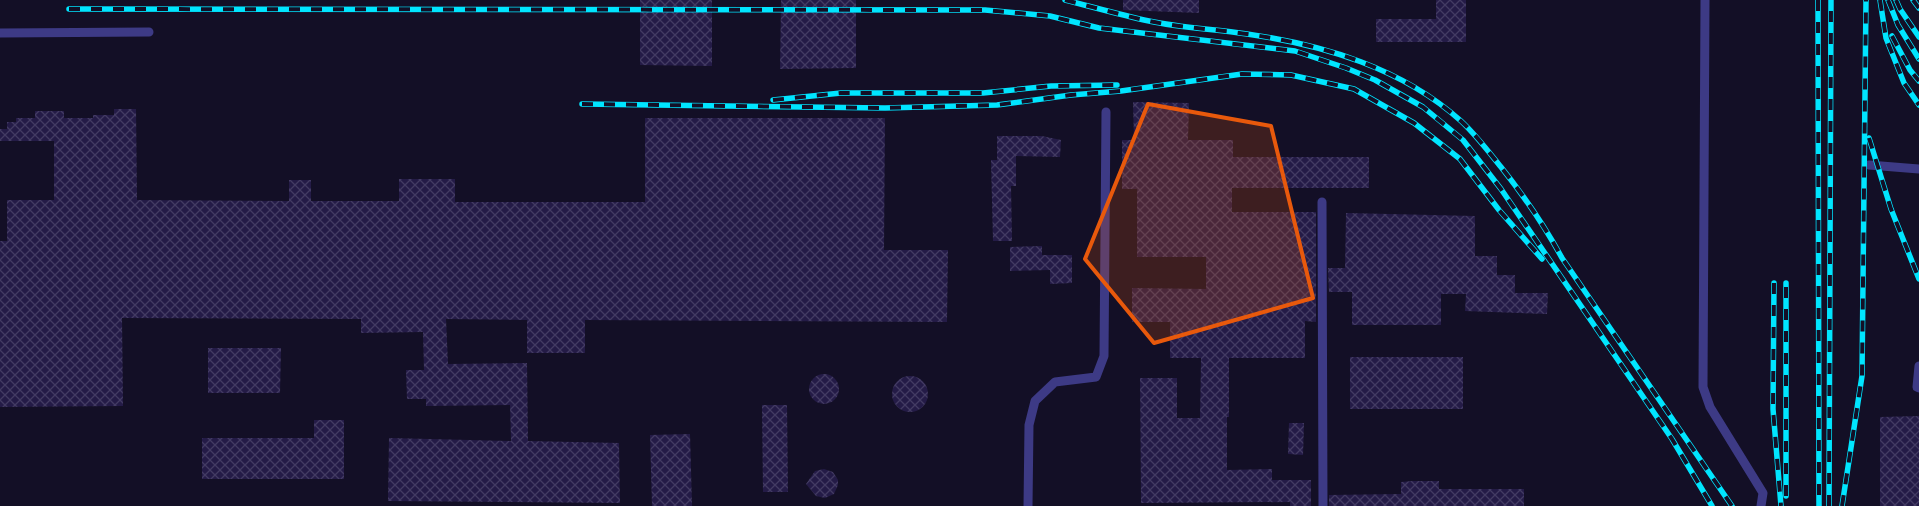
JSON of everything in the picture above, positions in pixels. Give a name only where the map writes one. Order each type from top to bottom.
[{"type":"lane","points":[[1705,0],[1704,387],[1710,407],[1763,493],[1761,506]]},
{"type":"lane","points":[[0,33],[149,32]]},
{"type":"lane","points":[[1028,506],[1029,425],[1035,401],[1055,382],[1096,377],[1104,356],[1106,112]]},
{"type":"lane","points":[[1869,165],[1919,169]]},
{"type":"lane","points":[[1322,202],[1323,506]]},
{"type":"lane","points":[[1919,366],[1917,387],[1919,388]]},
{"type":"highlighted area","points":[[1148,104],[1271,126],[1313,298],[1154,343],[1085,259]]},
{"type":"building","points":[[640,0],[712,0],[712,66],[640,65]]},
{"type":"building","points":[[781,0],[856,0],[856,68],[780,69]]},
{"type":"building","points":[[1123,0],[1199,0],[1199,13],[1123,10]]},
{"type":"building","points":[[1436,0],[1466,0],[1466,42],[1376,42],[1376,19],[1436,19]]},
{"type":"building","points":[[1133,102],[1189,103],[1188,140],[1233,140],[1233,157],[1369,157],[1369,188],[1232,188],[1232,212],[1316,212],[1316,322],[1305,321],[1305,358],[1229,358],[1229,417],[1227,417],[1227,470],[1272,469],[1272,480],[1311,480],[1311,506],[1290,506],[1290,502],[1141,503],[1140,378],[1177,378],[1177,418],[1200,418],[1201,358],[1170,358],[1170,322],[1132,322],[1132,288],[1206,289],[1206,257],[1137,257],[1137,189],[1122,189],[1122,140],[1134,140]]},
{"type":"building","points":[[114,109],[136,109],[137,200],[289,201],[289,180],[311,180],[311,201],[399,201],[399,179],[455,179],[455,202],[645,202],[645,118],[885,118],[884,250],[948,250],[947,322],[585,320],[585,353],[527,353],[527,320],[446,319],[448,364],[527,363],[528,441],[619,443],[620,503],[388,501],[389,438],[511,441],[510,405],[426,406],[426,399],[407,399],[406,370],[424,370],[423,332],[361,333],[361,319],[122,318],[123,406],[0,407],[0,241],[7,241],[7,200],[54,200],[54,141],[0,141],[0,129],[7,129],[7,122],[16,122],[16,118],[35,118],[35,111],[64,111],[64,118],[93,118],[93,115],[114,115]]},
{"type":"building","points":[[997,136],[1042,136],[1061,140],[1060,157],[1016,156],[1016,186],[1011,186],[1012,241],[993,241],[991,160],[997,160]]},
{"type":"building","points":[[1346,213],[1475,216],[1475,256],[1497,256],[1497,275],[1515,275],[1515,293],[1548,293],[1547,314],[1465,311],[1466,294],[1441,294],[1441,325],[1352,325],[1352,292],[1329,292],[1328,268],[1345,268]]},
{"type":"building","points":[[1042,246],[1042,255],[1072,255],[1072,283],[1050,284],[1050,270],[1010,271],[1010,247]]},
{"type":"building","points":[[208,348],[281,348],[280,393],[208,393]]},
{"type":"building","points":[[1350,357],[1463,357],[1463,409],[1350,409]]},
{"type":"building","points":[[824,374],[830,375],[838,383],[838,395],[830,403],[824,404],[818,403],[810,395],[809,389],[810,383],[818,375]]},
{"type":"building","points":[[910,376],[917,377],[923,381],[927,387],[927,401],[923,407],[917,411],[910,412],[903,411],[897,407],[893,401],[892,394],[893,387],[897,381],[903,377]]},
{"type":"building","points":[[762,405],[787,405],[788,492],[763,492]]},
{"type":"building","points":[[1919,416],[1919,506],[1880,506],[1880,417]]},
{"type":"building","points":[[314,420],[344,420],[344,479],[202,479],[202,438],[314,438]]},
{"type":"building","points":[[1289,423],[1304,423],[1303,455],[1288,454]]},
{"type":"building","points":[[690,434],[692,506],[652,506],[650,435]]},
{"type":"building","points":[[824,469],[833,472],[838,480],[834,494],[825,498],[816,496],[806,484],[815,471]]},
{"type":"building","points":[[1439,481],[1439,489],[1524,489],[1524,506],[1329,506],[1329,495],[1401,494],[1401,482]]},
{"type":"railway","points":[[1065,0],[1161,23],[1235,32],[1333,52],[1388,73],[1438,102],[1472,132],[1518,189],[1541,222],[1562,258],[1732,506]]},
{"type":"railway","points":[[1818,0],[1819,506]]},
{"type":"railway","points":[[1829,506],[1831,0]]},
{"type":"railway","points":[[1842,506],[1862,376],[1866,0]]},
{"type":"railway","points":[[1880,0],[1886,38],[1904,83],[1919,105]]},
{"type":"railway","points":[[1888,0],[1898,25],[1919,59]]},
{"type":"railway","points":[[1896,0],[1919,37]]},
{"type":"railway","points":[[1913,0],[1919,8]]},
{"type":"railway","points":[[69,9],[985,10],[1050,16],[1099,28],[1295,51],[1375,80],[1423,107],[1463,140],[1501,189],[1672,439],[1712,506]]},
{"type":"railway","points":[[1892,36],[1910,70],[1919,81]]},
{"type":"railway","points":[[582,104],[885,108],[997,105],[1071,95],[1121,91],[1242,74],[1291,75],[1354,89],[1414,123],[1460,159],[1499,210],[1542,259]]},
{"type":"railway","points":[[773,100],[841,93],[983,93],[1051,86],[1117,85]]},
{"type":"railway","points":[[1869,138],[1891,209],[1919,279]]},
{"type":"railway","points":[[1774,283],[1773,409],[1781,506]]},
{"type":"railway","points":[[1786,283],[1786,496]]}]
